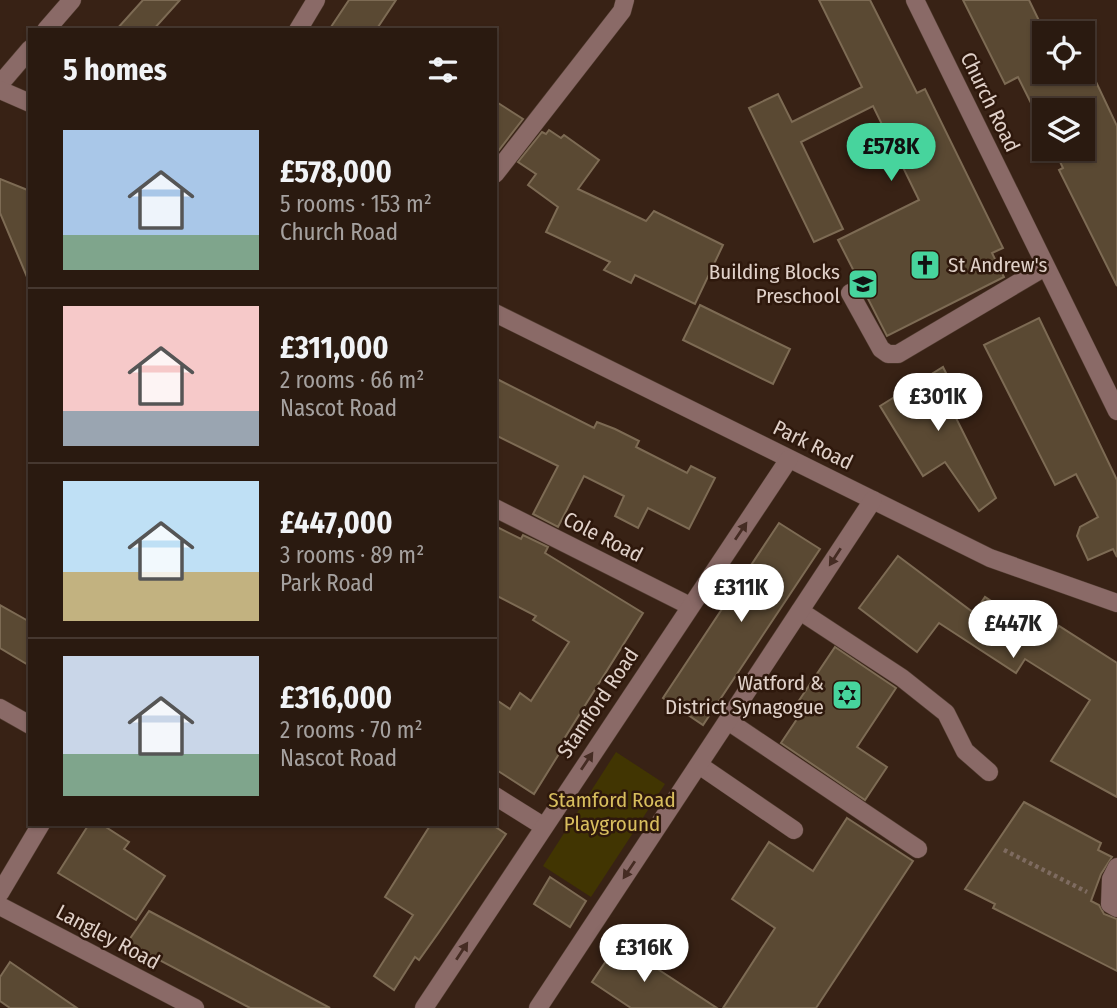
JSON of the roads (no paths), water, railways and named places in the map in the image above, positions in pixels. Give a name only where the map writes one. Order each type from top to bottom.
[{"type":"street","points":[[48,28],[72,0]]},
{"type":"street","points":[[299,28],[316,0]]},
{"type":"street","points":[[497,171],[615,20],[625,0]]},
{"type":"street","name":"Church Road","points":[[915,0],[1117,411]]},
{"type":"street","points":[[0,84],[28,51]]},
{"type":"street","points":[[0,90],[28,102]]},
{"type":"street","points":[[850,293],[881,349],[888,354],[898,354],[1045,267]]},
{"type":"street","name":"Park Road","points":[[497,314],[990,558],[1117,603]]},
{"type":"street","name":"Stamford Road","points":[[424,1008],[789,459]]},
{"type":"street","points":[[538,1008],[873,500]]},
{"type":"street","name":"Cole Road","points":[[497,509],[690,606]]},
{"type":"street","points":[[800,611],[902,678],[946,713],[965,751],[989,772]]},
{"type":"street","points":[[0,708],[28,725]]},
{"type":"street","points":[[727,722],[918,849]]},
{"type":"street","points":[[699,765],[794,830]]},
{"type":"street","points":[[497,797],[543,826]]},
{"type":"street","points":[[0,893],[40,826]]},
{"type":"street","points":[[1113,906],[1111,879],[1117,867]]},
{"type":"street","name":"Langley Road","points":[[0,906],[195,1008]]},
{"type":"place","name":"St Andrew's","points":[[925,265]]},
{"type":"place","name":"Building Blocks Preschool","points":[[863,284]]},
{"type":"place","name":"Watford & District Synagogue","points":[[847,695]]},
{"type":"park label","name":"Stamford Road Playground","points":[[612,812]]}]
